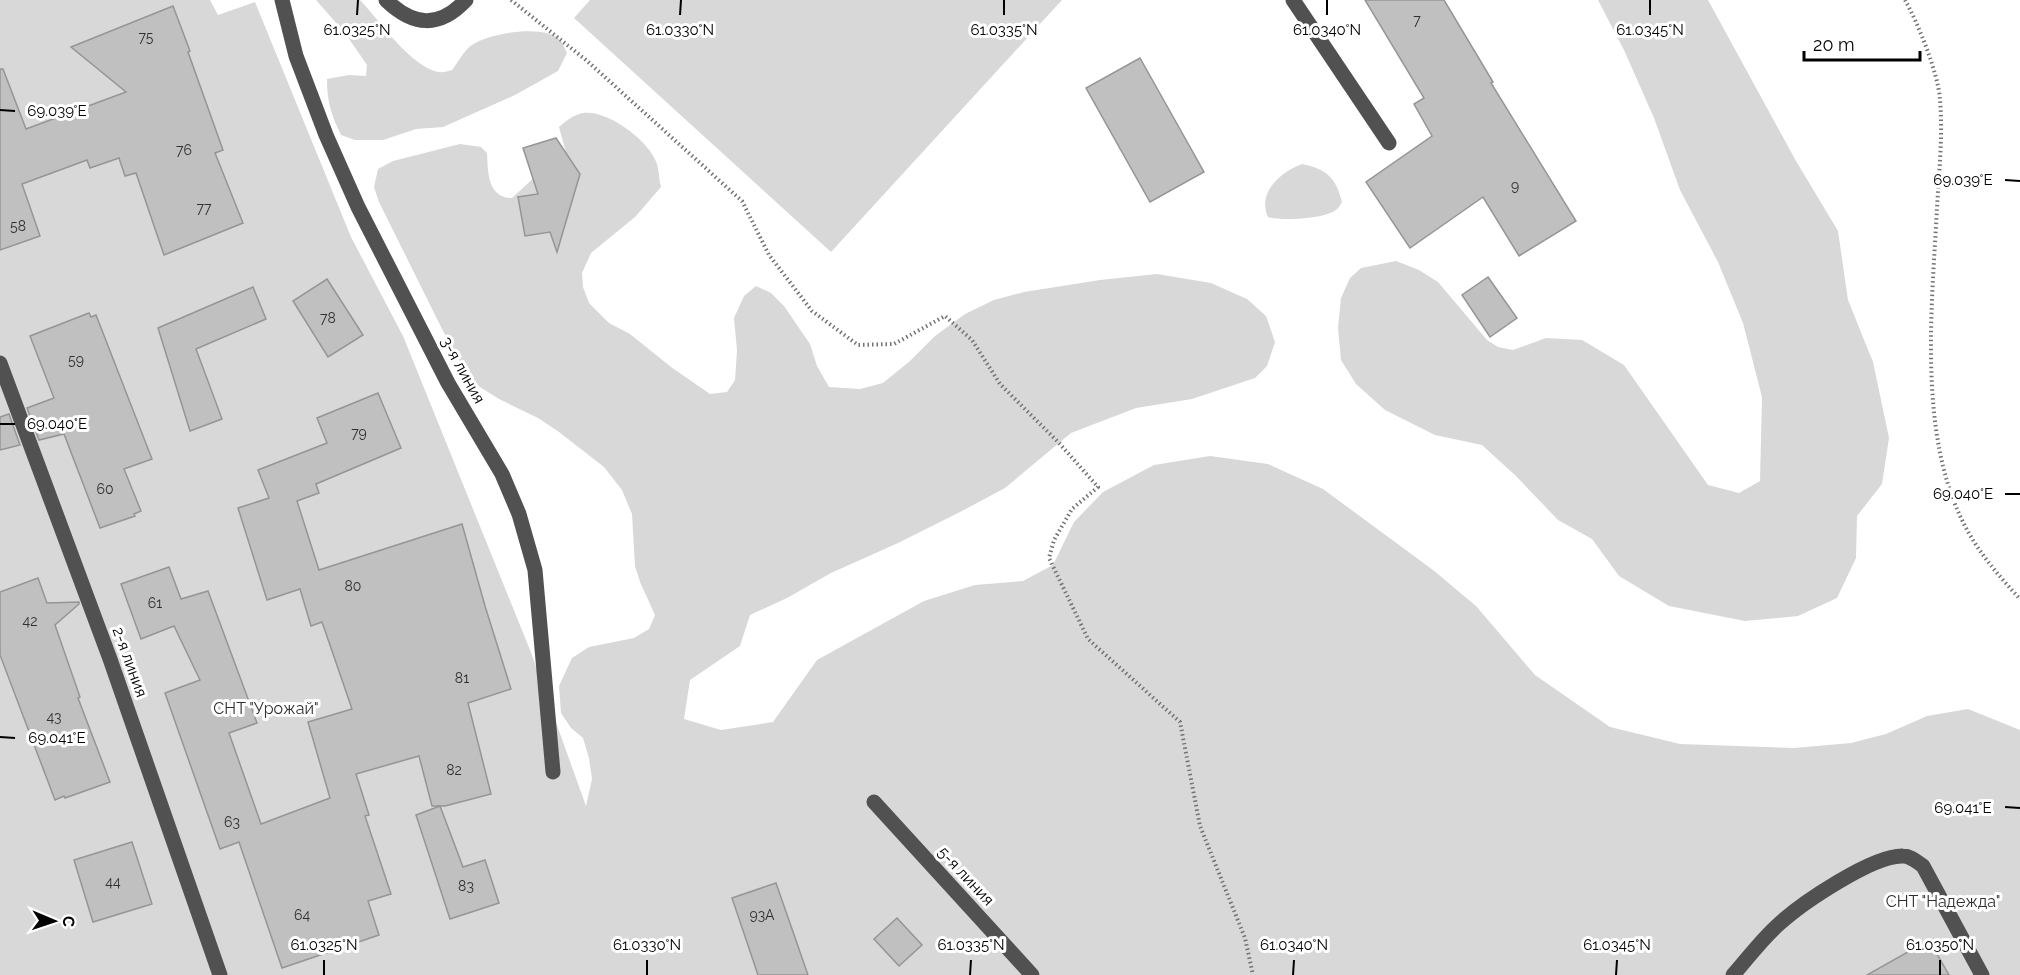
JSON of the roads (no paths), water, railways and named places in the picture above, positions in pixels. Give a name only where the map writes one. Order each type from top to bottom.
[{"type":"street","name":"3-я линия","points":[[282,0],[296,56],[326,135],[358,207],[448,383],[502,474],[519,514],[535,570],[553,772]]},
{"type":"street","points":[[386,0],[412,20],[448,17],[466,0]]},
{"type":"street","points":[[1293,0],[1389,143]]},
{"type":"street","name":"2-я линия","points":[[0,363],[110,659],[220,975]]},
{"type":"street","name":"5-я линия","points":[[874,802],[1032,975]]},
{"type":"street","points":[[1732,975],[1778,925],[1799,907],[1875,863],[1904,856],[1913,858],[1923,867],[1982,975]]},
{"type":"park label","name":"СНТ \"Урожай\"","points":[[266,708]]},
{"type":"park label","name":"СНТ \"Надежда\"","points":[[1943,901]]}]
